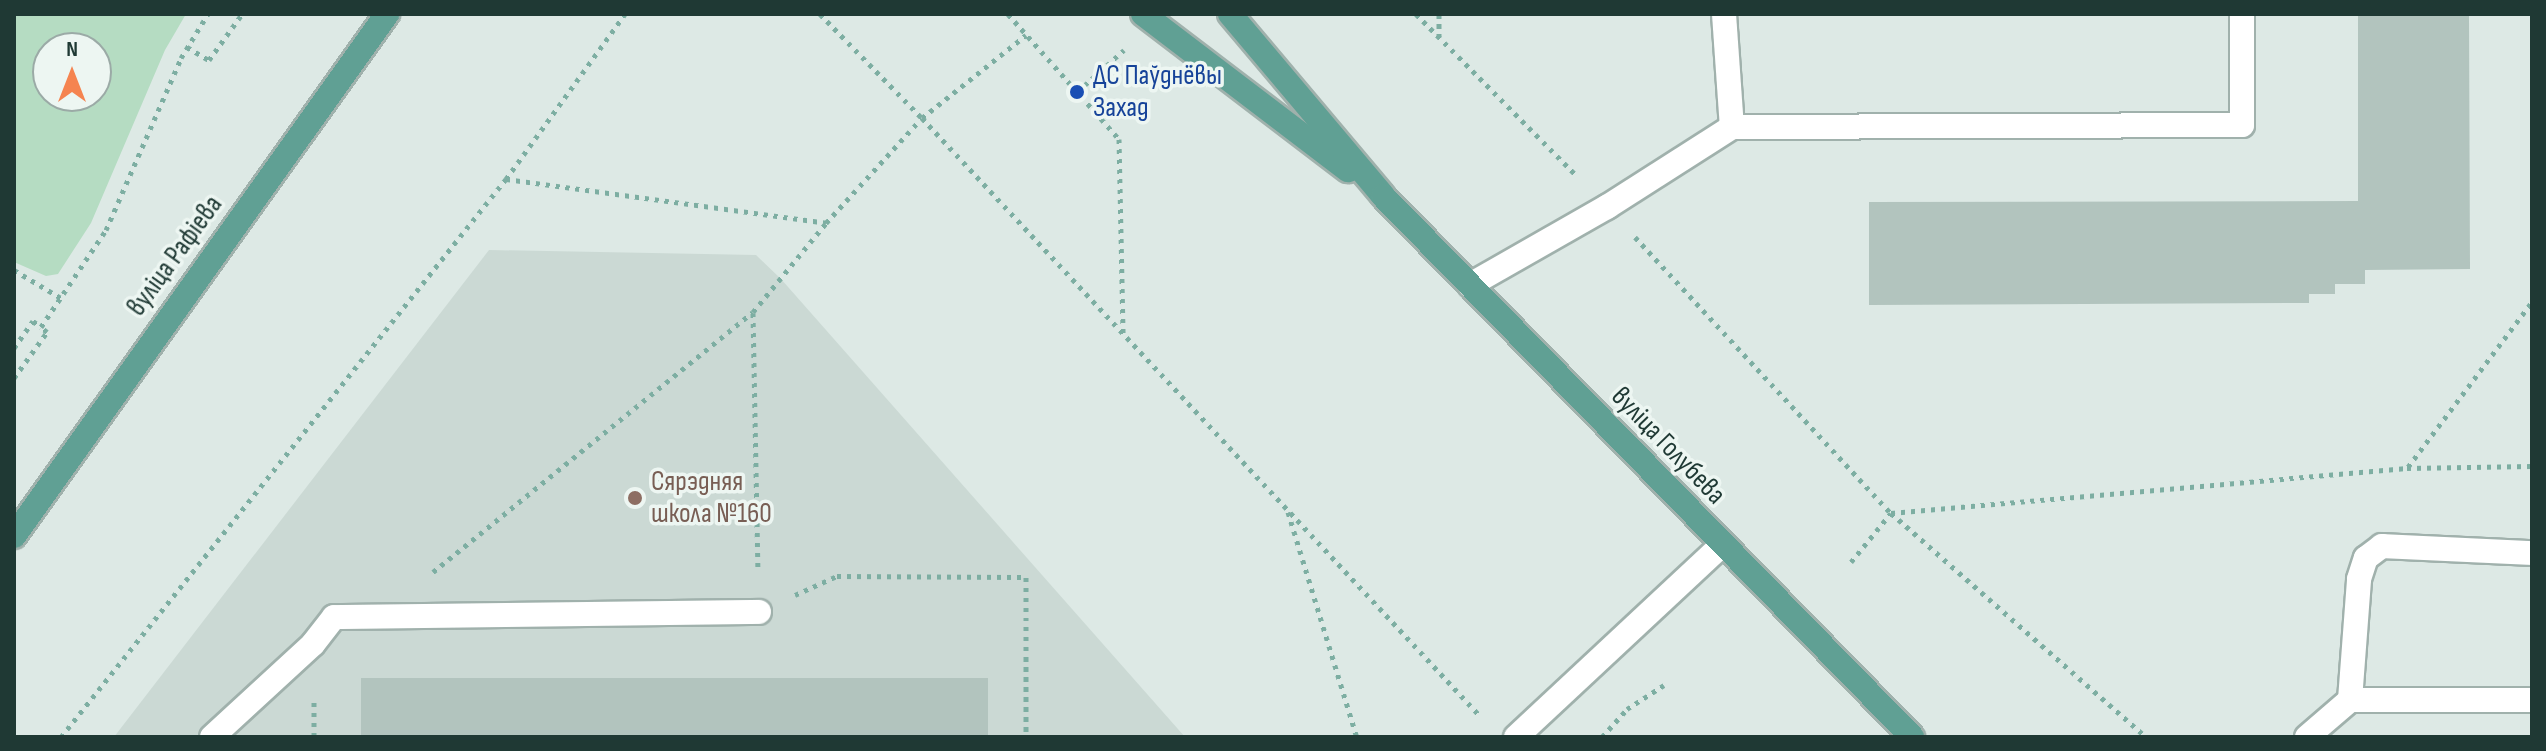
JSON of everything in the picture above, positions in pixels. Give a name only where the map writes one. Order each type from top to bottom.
[{"type":"main road","name":"вуліца Рафіева","points":[[14,536],[387,14]]},
{"type":"main road","name":"вуліца Голубева","points":[[1230,14],[1383,196],[1912,737]]},
{"type":"main road","name":"вуліца Голубева","points":[[1148,19],[1383,196]]},
{"type":"lane","points":[[1724,14],[1732,127]]},
{"type":"lane","points":[[1470,285],[1607,207],[1732,127],[2242,125],[2242,14]]},
{"type":"lane","points":[[1516,737],[1722,545]]},
{"type":"lane","points":[[2350,700],[2359,579],[2366,558],[2382,546],[2532,553]]},
{"type":"lane","points":[[212,737],[313,644],[334,617],[759,612]]},
{"type":"lane","points":[[2307,737],[2350,700],[2532,700]]},
{"type":"path","points":[[41,327],[110,223],[187,47],[208,14]]},
{"type":"path","points":[[187,47],[209,60],[242,14]]},
{"type":"path","points":[[61,737],[506,179],[625,14]]},
{"type":"path","points":[[820,14],[922,118],[1489,725]]},
{"type":"path","points":[[1008,14],[1119,139],[1123,334]]},
{"type":"path","points":[[1416,14],[1607,207],[1891,513],[2146,737]]},
{"type":"path","points":[[1439,14],[1439,37]]},
{"type":"path","points":[[1077,92],[1148,19]]},
{"type":"path","points":[[378,616],[753,312],[826,223],[922,118],[1026,35]]},
{"type":"path","points":[[506,179],[826,223]]},
{"type":"path","points":[[14,270],[61,298]]},
{"type":"path","points":[[2407,468],[2532,302]]},
{"type":"path","points":[[753,312],[759,612],[837,576],[1026,577],[1026,737]]},
{"type":"path","points":[[14,348],[33,321],[47,332],[14,378]]},
{"type":"path","points":[[1851,562],[1891,513],[2407,468],[2532,466]]},
{"type":"path","points":[[1286,507],[1357,737]]},
{"type":"path","points":[[1602,737],[1627,709],[1664,685]]},
{"type":"shaded area","name":"Сярэдняя школа №160","points":[[489,250],[756,255],[781,279],[1185,737],[114,737]]},
{"type":"green space","points":[[14,14],[186,14],[165,50],[91,223],[58,274],[46,276],[14,262]]},
{"type":"building","points":[[2358,14],[2469,14],[2470,269],[2365,270],[2365,284],[2335,284],[2335,294],[2309,294],[2309,303],[1869,305],[1869,202],[2358,201]]},
{"type":"building","points":[[361,678],[988,678],[988,737],[361,737]]},
{"type":"place","name":"ДС Паўднёвы Захад","points":[[1077,92]]},
{"type":"place","name":"Сярэдняя школа №160","points":[[635,498]]}]
